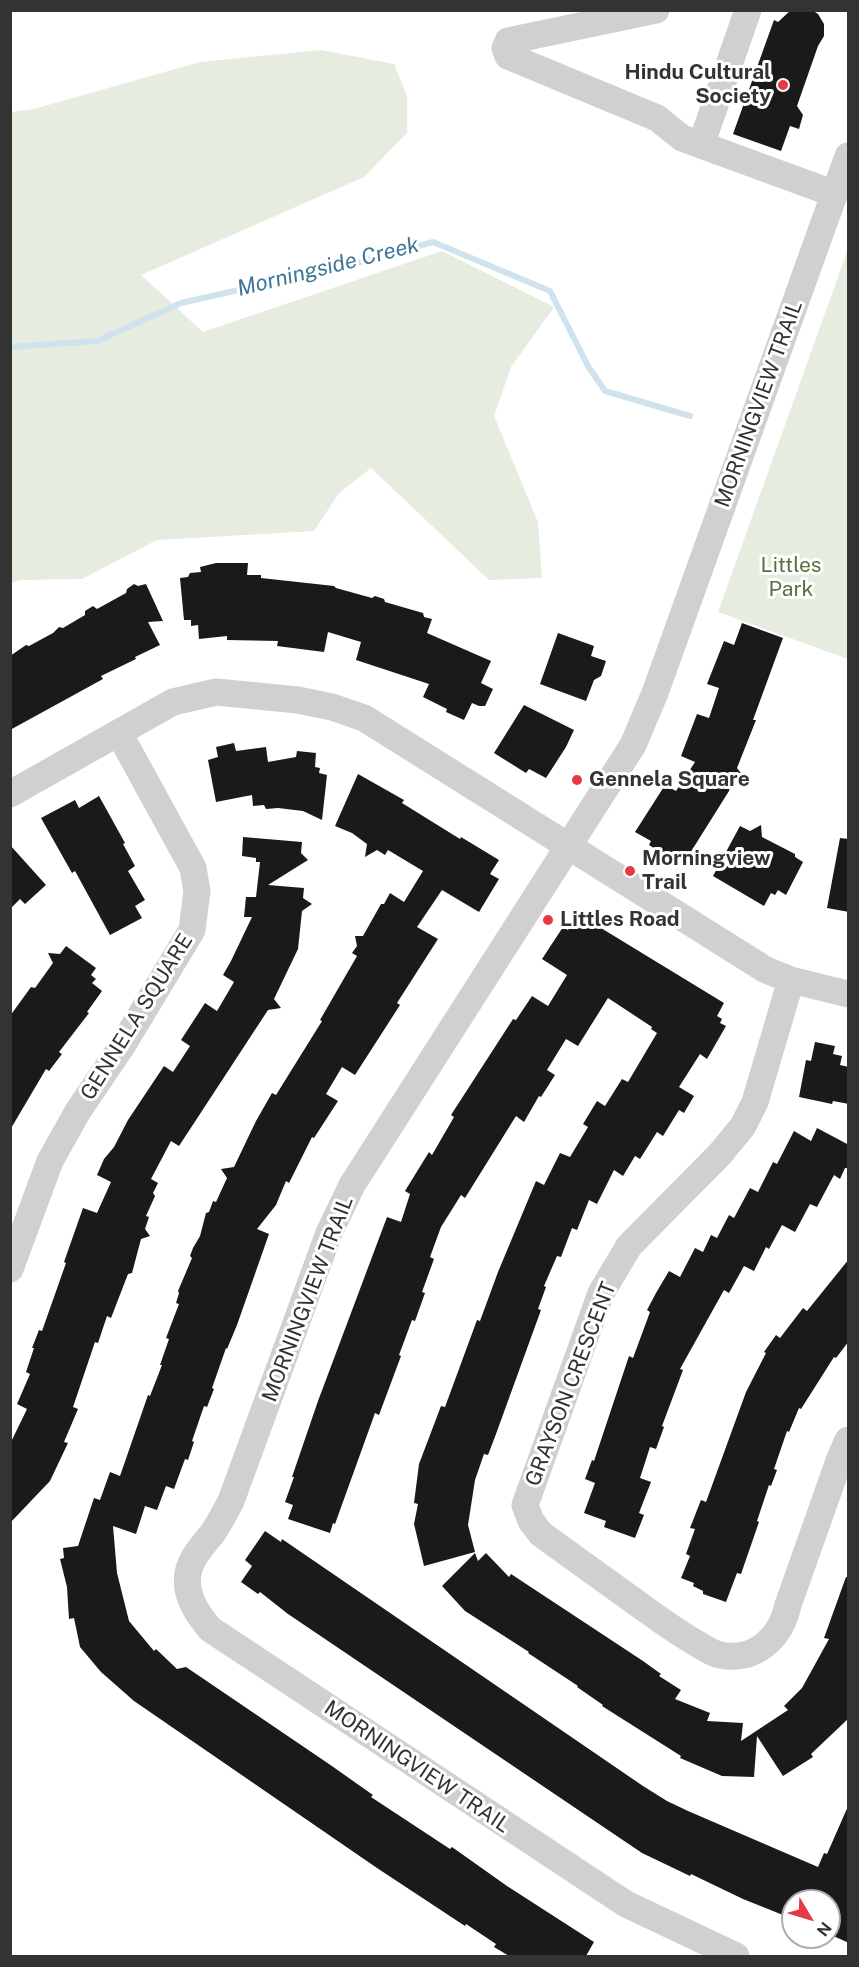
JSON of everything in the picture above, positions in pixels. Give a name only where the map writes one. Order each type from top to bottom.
[{"type":"street","points":[[656,10],[508,41],[505,48],[508,56],[657,118],[682,138],[835,194]]},
{"type":"street","points":[[701,145],[748,10]]},
{"type":"street","name":"MORNINGVIEW TRAIL","points":[[736,1956],[626,1904],[210,1629],[196,1613],[188,1589],[187,1575],[194,1558],[214,1531],[231,1501],[329,1233],[348,1193],[633,745],[655,693],[849,156]]},
{"type":"street","points":[[10,794],[173,702],[216,692],[298,700],[332,707],[364,718],[766,970],[791,980],[849,994]]},
{"type":"street","name":"GENNELA SQUARE","points":[[10,1269],[50,1161],[78,1111],[122,1046],[192,930],[197,891],[193,868],[119,733]]},
{"type":"street","name":"GRAYSON CRESCENT","points":[[791,980],[755,1102],[743,1126],[720,1154],[629,1246],[601,1293],[525,1505],[531,1521],[541,1534],[676,1631],[717,1654],[744,1655],[760,1649],[771,1641],[786,1618],[788,1605],[840,1458],[849,1440]]},
{"type":"green space","points":[[321,50],[394,64],[407,96],[407,133],[364,177],[141,275],[203,332],[442,251],[554,307],[511,367],[494,416],[538,522],[542,578],[489,580],[371,468],[339,493],[314,531],[157,540],[82,579],[20,580],[11,583],[11,112],[34,109],[200,62]]},
{"type":"green space","name":"Littles Park","points":[[848,249],[848,659],[718,612]]},
{"type":"building","name":"Hindu Cultural Society","points":[[791,10],[812,10],[818,14],[824,24],[824,36],[818,46],[797,106],[803,115],[799,129],[790,126],[781,151],[733,134],[774,20],[778,22]]},
{"type":"building","points":[[216,563],[248,563],[247,575],[334,586],[372,598],[375,596],[384,599],[385,602],[423,613],[424,617],[432,619],[427,633],[491,661],[481,683],[493,689],[485,706],[472,703],[464,720],[446,712],[447,709],[423,697],[429,684],[356,660],[361,642],[328,632],[324,652],[277,646],[278,641],[227,640],[227,636],[199,639],[198,625],[191,626],[191,620],[184,620],[180,578],[188,577],[190,573],[201,572],[200,567]]},
{"type":"building","points":[[134,584],[138,586],[146,584],[163,621],[148,622],[160,645],[101,676],[103,679],[10,730],[10,656],[26,645],[29,646],[53,633],[59,627],[63,628],[85,615],[85,611],[93,606],[97,609],[126,593],[127,589]]},
{"type":"building","points":[[742,623],[783,638],[753,720],[756,720],[737,768],[744,777],[732,780],[729,791],[682,866],[649,845],[651,841],[635,832],[665,785],[676,791],[695,762],[681,756],[697,714],[709,718],[719,688],[707,684],[724,641],[734,645]]},
{"type":"building","points":[[558,633],[594,646],[591,656],[606,661],[601,676],[594,680],[586,701],[540,684]]},
{"type":"building","points":[[524,705],[574,730],[546,778],[529,769],[526,773],[494,753]]},
{"type":"building","points":[[234,743],[236,751],[266,747],[268,762],[296,757],[297,751],[316,753],[315,767],[320,768],[319,773],[327,775],[322,820],[303,811],[266,809],[264,805],[253,806],[252,795],[216,802],[208,760],[218,757],[216,747]]},
{"type":"building","points":[[358,774],[404,800],[402,803],[460,839],[461,837],[499,860],[490,874],[499,879],[479,912],[442,890],[417,927],[438,939],[397,1003],[400,1005],[355,1075],[342,1067],[326,1094],[338,1101],[314,1138],[312,1137],[289,1183],[286,1181],[276,1205],[257,1229],[269,1234],[237,1325],[226,1348],[212,1388],[214,1389],[207,1407],[204,1406],[188,1460],[185,1459],[174,1489],[166,1486],[157,1510],[145,1506],[136,1534],[113,1526],[117,1573],[129,1621],[154,1651],[156,1649],[177,1669],[186,1667],[329,1764],[373,1795],[371,1797],[450,1849],[452,1847],[507,1886],[594,1942],[586,1956],[509,1956],[494,1947],[496,1944],[377,1868],[134,1701],[101,1672],[80,1647],[74,1618],[69,1619],[67,1587],[60,1559],[64,1558],[63,1548],[78,1546],[94,1498],[100,1500],[110,1472],[120,1476],[148,1395],[150,1396],[162,1365],[160,1365],[169,1339],[166,1338],[179,1304],[176,1303],[178,1291],[192,1258],[190,1256],[200,1236],[206,1213],[209,1212],[213,1201],[216,1202],[227,1178],[221,1169],[234,1167],[272,1093],[276,1095],[322,1021],[320,1020],[357,956],[352,953],[357,946],[355,936],[363,936],[390,893],[404,902],[423,871],[388,850],[385,855],[377,850],[365,857],[367,844],[352,833],[335,826]]},
{"type":"building","points":[[99,796],[125,843],[123,844],[135,866],[128,871],[145,900],[135,906],[142,918],[110,935],[75,871],[72,873],[41,818],[75,800],[79,808]]},
{"type":"building","points":[[761,825],[762,837],[795,854],[795,857],[803,862],[786,895],[778,890],[775,895],[771,893],[764,906],[713,876],[740,826],[750,831]]},
{"type":"building","points":[[243,837],[302,842],[301,853],[308,860],[268,885],[304,888],[303,898],[312,904],[302,911],[298,949],[274,999],[281,1008],[268,1010],[179,1146],[171,1141],[151,1179],[158,1183],[146,1216],[149,1217],[145,1229],[150,1236],[141,1239],[132,1273],[128,1274],[111,1318],[107,1316],[98,1343],[95,1342],[73,1407],[78,1409],[64,1442],[68,1443],[50,1481],[10,1523],[10,1444],[27,1409],[17,1404],[30,1374],[26,1372],[34,1348],[32,1348],[39,1330],[42,1331],[83,1208],[97,1213],[111,1182],[97,1175],[104,1159],[114,1147],[128,1120],[164,1066],[173,1072],[190,1046],[181,1040],[205,1003],[217,1011],[234,982],[223,975],[252,917],[244,917],[246,897],[256,897],[260,862],[256,862],[256,858],[242,856]]},
{"type":"building","points":[[840,838],[849,839],[849,912],[827,908]]},
{"type":"building","points":[[10,845],[46,885],[25,904],[20,899],[10,909]]},
{"type":"building","points":[[578,914],[724,1003],[717,1016],[722,1019],[720,1023],[726,1026],[707,1059],[700,1054],[679,1087],[694,1096],[684,1113],[679,1110],[663,1136],[657,1132],[640,1159],[635,1156],[623,1176],[614,1170],[597,1204],[589,1200],[577,1230],[572,1228],[561,1257],[557,1256],[544,1286],[546,1287],[538,1309],[541,1310],[496,1434],[488,1455],[484,1454],[475,1480],[468,1525],[475,1552],[424,1566],[414,1524],[418,1504],[414,1503],[419,1464],[441,1406],[445,1407],[477,1320],[480,1321],[536,1181],[544,1185],[560,1153],[570,1157],[588,1127],[583,1124],[597,1101],[605,1106],[622,1079],[628,1082],[657,1033],[651,1029],[652,1027],[608,998],[578,1046],[566,1039],[547,1070],[555,1075],[541,1097],[539,1096],[524,1122],[516,1116],[465,1198],[461,1195],[441,1227],[430,1257],[434,1259],[422,1292],[425,1293],[415,1321],[412,1320],[379,1415],[375,1413],[330,1533],[288,1519],[293,1505],[285,1502],[294,1477],[292,1477],[387,1217],[401,1222],[410,1194],[405,1191],[429,1152],[432,1155],[454,1117],[451,1115],[513,1019],[516,1020],[532,996],[548,1006],[567,975],[542,959],[563,927],[568,930]]},
{"type":"building","points":[[66,946],[96,968],[91,975],[96,979],[92,983],[102,991],[87,1012],[89,1013],[59,1052],[62,1054],[49,1071],[46,1069],[10,1130],[10,1016],[31,987],[35,988],[53,963],[48,953],[60,954]]},
{"type":"building","points":[[815,1042],[835,1046],[833,1054],[842,1056],[840,1065],[849,1067],[849,1104],[833,1101],[832,1104],[799,1097],[806,1060],[811,1061]]},
{"type":"building","points":[[817,1128],[849,1145],[849,1168],[845,1168],[840,1179],[834,1175],[817,1207],[810,1204],[795,1232],[782,1225],[769,1249],[766,1247],[754,1271],[744,1266],[729,1293],[724,1290],[680,1369],[683,1370],[656,1449],[650,1447],[640,1478],[651,1482],[639,1513],[644,1515],[635,1538],[604,1527],[606,1521],[584,1513],[595,1483],[585,1479],[592,1460],[594,1461],[629,1356],[633,1358],[650,1312],[647,1310],[656,1293],[669,1271],[680,1277],[695,1248],[703,1252],[711,1235],[717,1238],[729,1215],[734,1218],[750,1188],[758,1192],[773,1162],[777,1164],[794,1131],[811,1141]]},
{"type":"building","points":[[849,1259],[849,1341],[836,1358],[834,1357],[801,1409],[799,1408],[789,1432],[787,1431],[774,1469],[777,1470],[771,1486],[769,1485],[741,1574],[737,1573],[726,1602],[703,1594],[703,1591],[693,1586],[694,1583],[681,1578],[690,1556],[686,1554],[695,1529],[690,1528],[701,1500],[706,1502],[746,1392],[766,1353],[764,1352],[776,1335],[780,1338],[803,1308],[807,1311]]},
{"type":"building","points":[[265,1531],[281,1542],[282,1539],[667,1801],[818,1867],[824,1853],[827,1854],[849,1804],[849,1943],[841,1939],[841,1889],[781,1889],[781,1914],[642,1853],[288,1614],[260,1592],[258,1594],[241,1582],[252,1566],[245,1560]]},
{"type":"building","points":[[475,1553],[478,1561],[486,1553],[509,1577],[511,1574],[661,1674],[659,1676],[681,1690],[675,1699],[710,1713],[707,1721],[743,1723],[741,1741],[788,1710],[784,1706],[802,1688],[829,1639],[824,1638],[846,1577],[849,1577],[849,1718],[811,1754],[813,1757],[783,1776],[757,1736],[754,1777],[722,1776],[680,1758],[681,1756],[602,1706],[578,1686],[529,1652],[465,1611],[442,1586]]},
{"type":"waterway","name":"Morningside Creek","points":[[10,347],[97,341],[181,303],[353,264],[433,242],[550,291],[588,366],[605,391],[690,416]]},
{"type":"place","name":"Hindu Cultural Society","points":[[783,85]]},
{"type":"place","name":"Gennela Square","points":[[577,780]]},
{"type":"place","name":"Morningview Trail","points":[[630,871]]},
{"type":"place","name":"Littles Road","points":[[548,920]]}]
